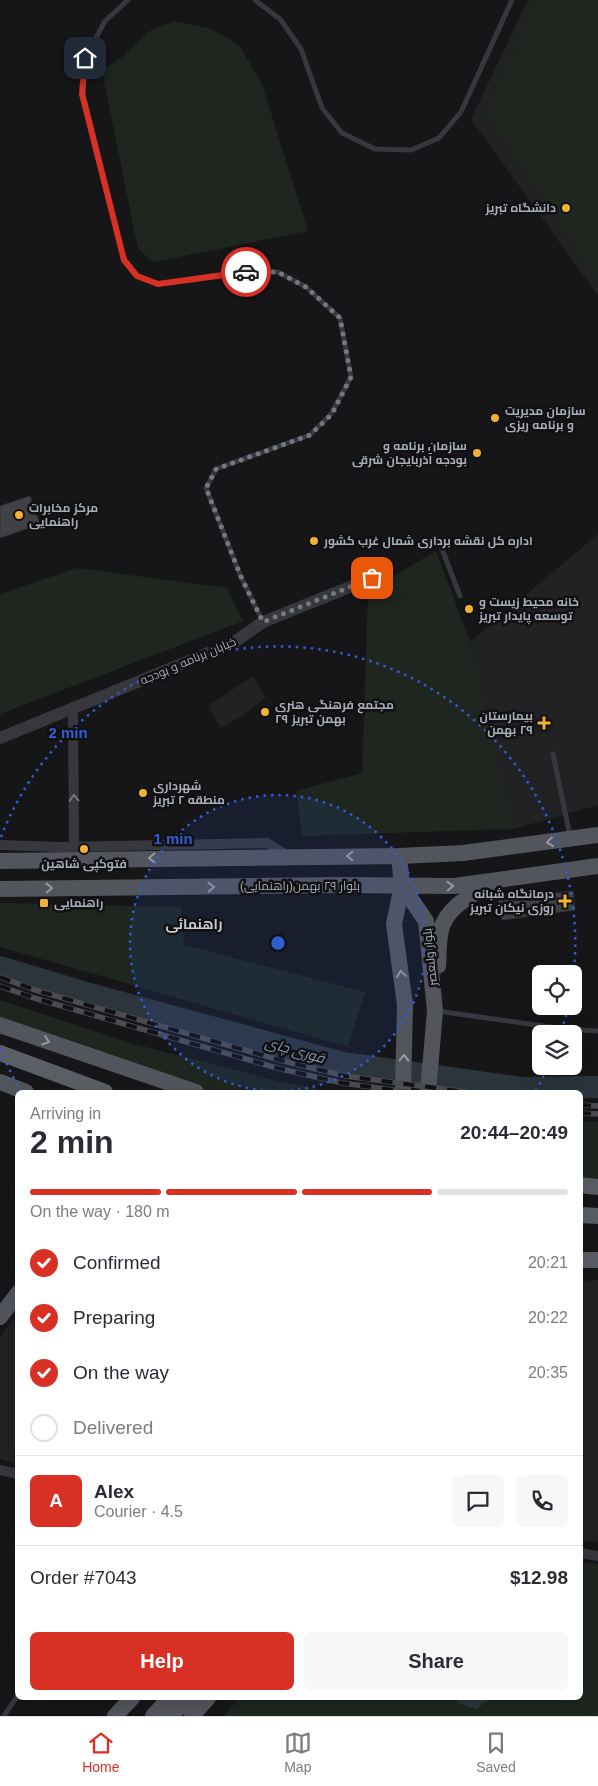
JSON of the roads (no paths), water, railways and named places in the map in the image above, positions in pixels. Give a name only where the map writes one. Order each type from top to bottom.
[{"type":"highway","points":[[0,1053],[101,1090]]},
{"type":"highway","points":[[583,1185],[598,1186]]},
{"type":"highway","points":[[583,1215],[598,1216]]},
{"type":"highway","points":[[583,1260],[598,1260]]},
{"type":"main road","points":[[0,861],[398,856],[463,853],[598,835]]},
{"type":"main road","points":[[398,856],[402,886],[394,924],[405,1005],[402,1090]]},
{"type":"main road","name":"بلوار ٢٩ بهمن(راهنمایی)","points":[[0,889],[344,885],[454,886],[598,866]]},
{"type":"main road","points":[[435,1010],[441,929],[449,913],[456,906],[492,882]]},
{"type":"main road","name":"بلوار ولىعصر","points":[[402,886],[426,921],[435,1010],[428,1090]]},
{"type":"main road","points":[[0,1025],[190,1090]]},
{"type":"main road","points":[[2,1083],[21,1090]]},
{"type":"main road","points":[[2,1083],[15,1099]]},
{"type":"main road","points":[[0,1317],[15,1297]]},
{"type":"main road","points":[[115,1716],[130,1700]]},
{"type":"main road","points":[[154,1716],[168,1700]]},
{"type":"main road","points":[[171,1716],[186,1700]]},
{"type":"main road","points":[[192,1716],[206,1700]]},
{"type":"street","name":"خیابان برنامه و بودجه","points":[[0,738],[233,643],[263,622],[372,578]]},
{"type":"street","points":[[73,709],[74,847]]},
{"type":"street","points":[[0,845],[74,847],[267,843],[290,857]]},
{"type":"street","points":[[0,1470],[15,1473]]},
{"type":"street","points":[[583,1554],[598,1556]]},
{"type":"lane","points":[[128,0],[105,20],[85,58],[82,94],[124,260],[137,276],[158,284],[238,272],[278,272],[306,287],[340,318],[351,377],[332,414],[310,435],[216,469],[206,488],[241,577],[263,622]]},
{"type":"lane","points":[[255,0],[280,19],[301,49],[322,108],[342,133],[375,149],[411,150],[439,138],[461,112],[512,0]]},
{"type":"lane","points":[[439,541],[460,596]]},
{"type":"lane","points":[[553,754],[570,839]]},
{"type":"lane","points":[[435,1010],[565,1029],[598,1031]]},
{"type":"lane","points":[[4,1716],[15,1700]]},
{"type":"waterway","name":"قوری چای","points":[[0,967],[83,992],[343,1063],[522,1088],[598,1087]]},
{"type":"railway","points":[[0,977],[35,990],[283,1061],[345,1076],[451,1090]]},
{"type":"railway","points":[[0,986],[34,998],[277,1068],[342,1083],[393,1090]]},
{"type":"railway","points":[[583,1105],[598,1106]]},
{"type":"railway","points":[[583,1113],[598,1114]]},
{"type":"place","name":"دانشگاه تبریز","points":[[566,208]]},
{"type":"place","name":"سازمان مدیریت و برنامه ریزی","points":[[495,418]]},
{"type":"place","name":"سازمان برنامه و بودجه آذربایجان شرقی","points":[[477,453]]},
{"type":"place","name":"مرکز مخابرات راهنمایی","points":[[19,515]]},
{"type":"place","name":"اداره کل نقشه برداری شمال غرب کشور","points":[[314,541]]},
{"type":"place","name":"خانه محیط زیست و توسعه پایدار تبریز","points":[[469,609]]},
{"type":"place","name":"مجتمع فرهنگی هنری ۲۹ بهمن تبریز","points":[[265,712]]},
{"type":"place","name":"بیمارستان ٢٩ بهمن","points":[[544,723]]},
{"type":"place","name":"شهرداری منطقه ۲ تبریز","points":[[143,793]]},
{"type":"place","name":"فتوکپی شاهین","points":[[84,849]]},
{"type":"place","name":"درمانگاه شبانه روزی نیکان تبریز","points":[[565,901]]},
{"type":"place","name":"راهنمایی","points":[[44,903]]},
{"type":"district","name":"راهنمائی","points":[[194,924]]}]
